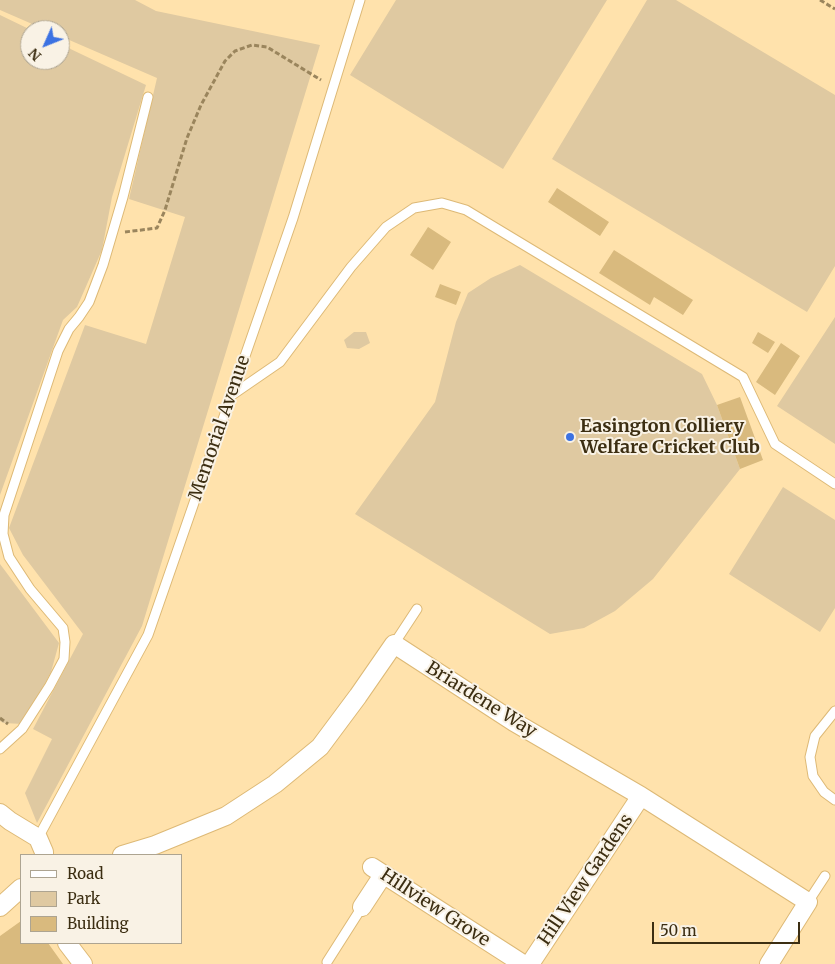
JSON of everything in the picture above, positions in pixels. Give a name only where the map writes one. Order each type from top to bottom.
[{"type":"street","points":[[126,854],[155,846],[226,816],[275,784],[320,747],[394,644]]},
{"type":"street","name":"Briardene Way","points":[[394,644],[514,722],[641,796],[808,902]]},
{"type":"street","name":"Hill View Gardens","points":[[530,964],[641,796]]},
{"type":"street","points":[[0,813],[38,838],[44,854]]},
{"type":"street","name":"Hillview Grove","points":[[362,907],[378,871],[523,964]]},
{"type":"street","points":[[0,908],[20,889]]},
{"type":"street","points":[[769,964],[808,902]]},
{"type":"street","points":[[68,944],[83,964]]},
{"type":"lane","name":"Memorial Avenue","points":[[38,838],[148,635],[293,218],[360,0]]},
{"type":"lane","points":[[0,749],[22,729],[49,686],[64,659],[65,642],[62,628],[30,589],[9,557],[3,534],[4,515],[58,351],[69,329],[89,302],[103,264],[123,197],[148,97]]},
{"type":"lane","points":[[231,395],[280,362],[351,267],[386,227],[414,208],[442,203],[466,210],[743,377],[775,444],[835,484]]},
{"type":"lane","points":[[394,644],[417,609]]},
{"type":"lane","points":[[835,711],[815,736],[810,757],[813,776],[824,792],[835,800]]},
{"type":"lane","points":[[808,902],[825,876]]},
{"type":"lane","points":[[327,962],[362,907]]},
{"type":"path","points":[[820,0],[835,9]]},
{"type":"path","points":[[112,233],[157,228],[165,210],[187,138],[201,105],[225,61],[235,52],[252,45],[267,46],[333,88]]},
{"type":"green space","points":[[0,0],[135,0],[156,11],[320,45],[142,626],[37,823],[25,793],[52,739],[33,729],[83,634],[23,555],[9,528],[85,325],[146,344],[185,217],[129,199],[157,78],[70,40],[70,20],[23,20],[0,10]]},
{"type":"green space","points":[[396,0],[607,0],[503,169],[350,75]]},
{"type":"green space","points":[[647,0],[676,0],[835,95],[835,266],[807,312],[552,159]]},
{"type":"green space","points":[[0,15],[20,25],[20,70],[70,70],[70,49],[146,85],[112,197],[102,250],[77,307],[63,320],[0,495]]},
{"type":"green space","name":"Easington Colliery Welfare Cricket Club","points":[[520,265],[702,374],[717,405],[740,469],[653,579],[615,611],[584,628],[550,634],[355,514],[435,402],[456,322],[468,293],[491,278]]},
{"type":"green space","points":[[835,317],[835,444],[777,406]]},
{"type":"green space","points":[[354,332],[366,332],[370,343],[359,349],[347,348],[344,340]]},
{"type":"green space","points":[[783,487],[835,520],[835,608],[820,632],[729,574]]},
{"type":"green space","points":[[0,564],[59,643],[51,672],[23,724],[3,723],[0,721]]},
{"type":"building","points":[[557,188],[609,222],[600,236],[548,202]]},
{"type":"building","points":[[428,227],[451,242],[433,270],[410,255]]},
{"type":"building","points":[[614,250],[693,300],[683,315],[654,297],[650,305],[599,273]]},
{"type":"building","points":[[440,284],[461,292],[456,305],[435,297]]},
{"type":"building","points":[[758,332],[775,342],[768,353],[752,343]]},
{"type":"building","points":[[781,343],[800,356],[775,395],[756,382]]},
{"type":"building","points":[[740,397],[763,460],[740,469],[717,405]]},
{"type":"building","points":[[20,922],[20,944],[49,944],[63,964],[0,964],[0,936]]},
{"type":"place","name":"Easington Colliery Welfare Cricket Club","points":[[570,437]]}]
